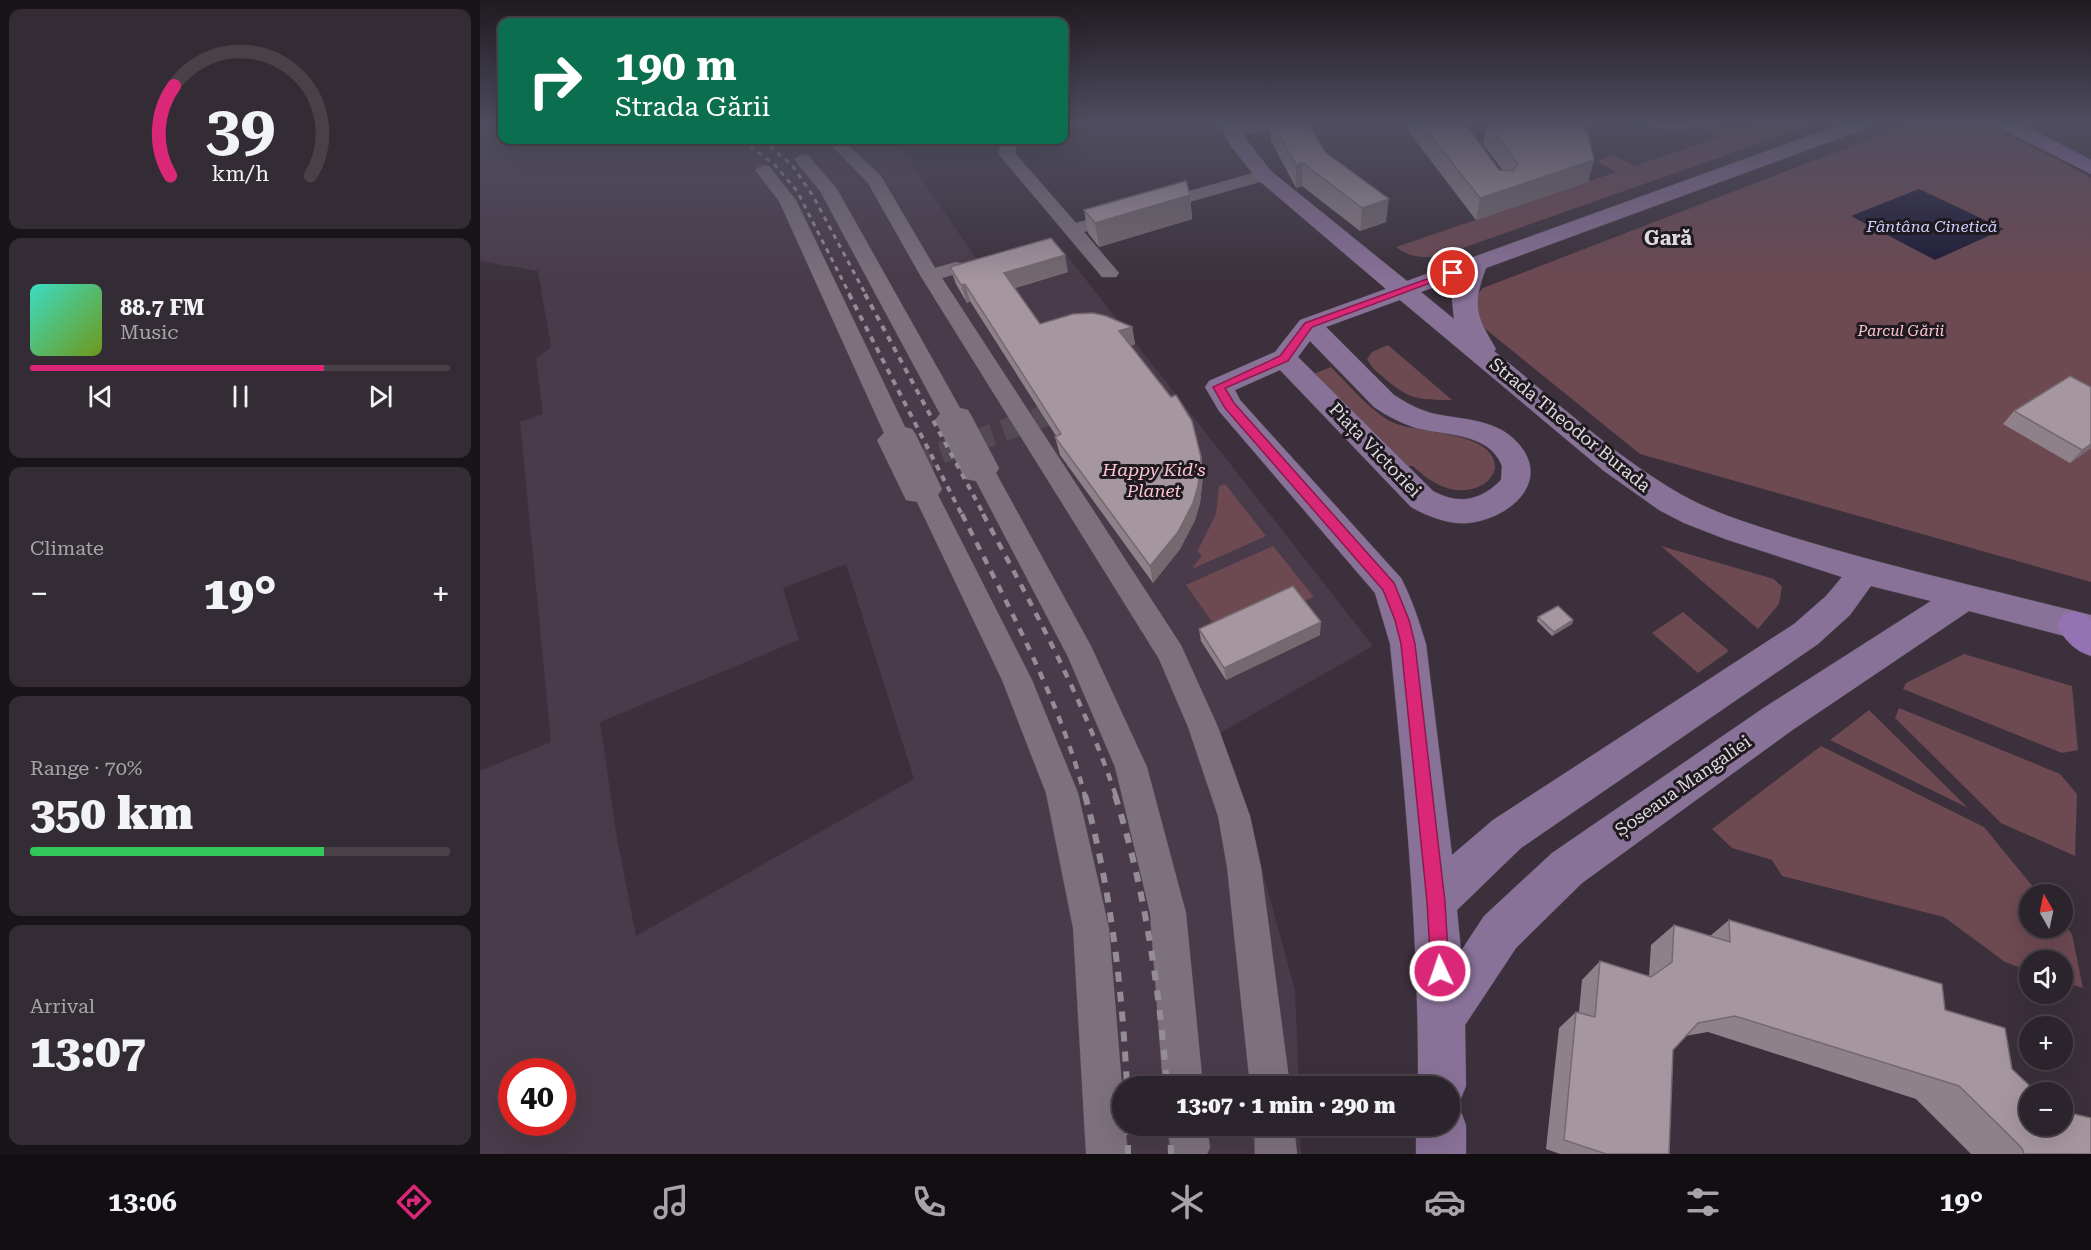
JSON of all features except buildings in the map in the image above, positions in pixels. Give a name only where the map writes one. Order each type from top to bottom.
[{"type":"street","points":[[768,176],[787,200],[898,438],[904,435],[930,489],[923,491],[1017,680],[1062,793],[1091,928],[1107,1154]]},
{"type":"street","points":[[817,176],[828,189],[954,419],[947,420],[974,473],[981,469],[1081,655],[1131,767],[1168,913],[1182,1076]]},
{"type":"street","points":[[871,176],[943,271],[1171,654],[1203,727],[1234,816],[1244,867],[1269,1076]]},
{"type":"street","points":[[1030,176],[1109,273]]},
{"type":"street","points":[[1072,230],[1261,176]]},
{"type":"street","name":"Strada Theodor Burada","points":[[1265,176],[1614,464],[1670,502],[1695,515],[1736,531],[1863,571],[2085,632]]},
{"type":"street","points":[[1442,1076],[1443,1017],[1436,902],[1408,644],[1402,620],[1389,587],[1229,405],[1219,387],[1284,358],[1309,325],[1718,176]]},
{"type":"street","points":[[1476,264],[1463,294],[1463,304],[1469,325],[1490,361]]},
{"type":"street","name":"Piața Victoriei","points":[[1284,358],[1422,499],[1442,508],[1468,512],[1488,507],[1510,491],[1518,478],[1517,468],[1507,449],[1498,440],[1473,430],[1419,419],[1393,408],[1309,325]]},
{"type":"street","points":[[1436,902],[1465,871],[1507,834],[1806,634],[1842,603],[1855,587],[1863,571]]},
{"type":"street","name":"Șoseaua Mangaliei","points":[[1443,1017],[1500,932],[1567,868],[1778,719],[1964,598]]},
{"type":"street","points":[[1275,1136],[1276,1154]]},
{"type":"street","points":[[1441,1154],[1442,1136]]},
{"type":"shaded area","points":[[480,176],[919,176],[984,270],[1061,248],[1373,646],[1220,733],[1235,770],[1295,990],[1299,1076],[1112,1076],[1112,1136],[1300,1136],[1301,1154],[480,1154],[480,771],[551,742],[520,422],[543,414],[536,359],[551,347],[538,271],[480,261]],"holes":[[[846,564],[914,779],[636,936],[617,838],[600,722],[799,640],[783,588]]]},
{"type":"green space","points":[[1605,176],[1667,176],[1437,257],[1411,255],[1396,247]]},
{"type":"green space","name":"Parcul Gării","points":[[1774,176],[2087,176],[2091,178],[2091,582],[1640,454],[1478,323],[1472,301],[1483,288]]},
{"type":"green space","points":[[1388,345],[1452,400],[1415,397],[1392,385],[1372,367],[1367,359],[1372,352]]},
{"type":"green space","points":[[1331,367],[1365,402],[1388,420],[1399,425],[1467,439],[1482,446],[1491,455],[1495,467],[1489,480],[1473,489],[1454,490],[1427,478],[1413,466],[1405,466],[1313,374]]},
{"type":"green space","points":[[1225,484],[1266,536],[1192,569],[1202,555],[1197,552],[1216,514],[1219,486]]},
{"type":"green space","points":[[1273,546],[1314,597],[1220,633],[1186,585]]},
{"type":"green space","points":[[1661,546],[1774,579],[1782,587],[1779,604],[1758,629]]},
{"type":"green space","points":[[1683,612],[1729,651],[1698,673],[1652,633]]},
{"type":"green space","points":[[1964,654],[2072,686],[2078,750],[2062,753],[1903,689],[1906,683]]},
{"type":"green space","points":[[1899,708],[2060,774],[2077,794],[2075,856],[2001,823],[1895,718]]},
{"type":"green space","points":[[1869,710],[1968,808],[1830,740]]},
{"type":"green space","points":[[1821,746],[1984,827],[2031,884],[2019,884],[2019,938],[2073,938],[2083,988],[2073,985],[2073,950],[2019,950],[2019,967],[2005,962],[1944,917],[1782,876],[1772,860],[1732,848],[1712,829]]},
{"type":"water","name":"Fântâna Cinetică","points":[[1919,189],[2004,229],[1935,260],[1851,216]]},
{"type":"tunnel","points":[[910,464],[1075,405]]},
{"type":"railway","points":[[784,176],[797,191],[850,295]]},
{"type":"railway","points":[[799,176],[813,196],[866,295]]},
{"type":"railway","points":[[849,294],[962,515]]},
{"type":"railway","points":[[865,294],[984,515]]},
{"type":"railway","points":[[962,514],[1031,652],[1061,723],[1085,796]]},
{"type":"railway","points":[[983,514],[1072,687],[1116,796]]},
{"type":"railway","points":[[1085,795],[1102,867],[1114,939],[1126,1076]]},
{"type":"railway","points":[[1115,795],[1143,902],[1160,1012],[1166,1076]]},
{"type":"railway","points":[[1128,1136],[1128,1154]]},
{"type":"railway","points":[[1170,1136],[1171,1154]]},
{"type":"district","name":"Gară","points":[[1668,238]]},
{"type":"route","points":[[1440,971],[1436,902],[1408,644],[1402,620],[1389,587],[1229,405],[1219,387],[1284,358],[1309,325],[1453,273]]},
{"type":"park label","name":"Happy Kid's Planet","points":[[1154,480]]}]
